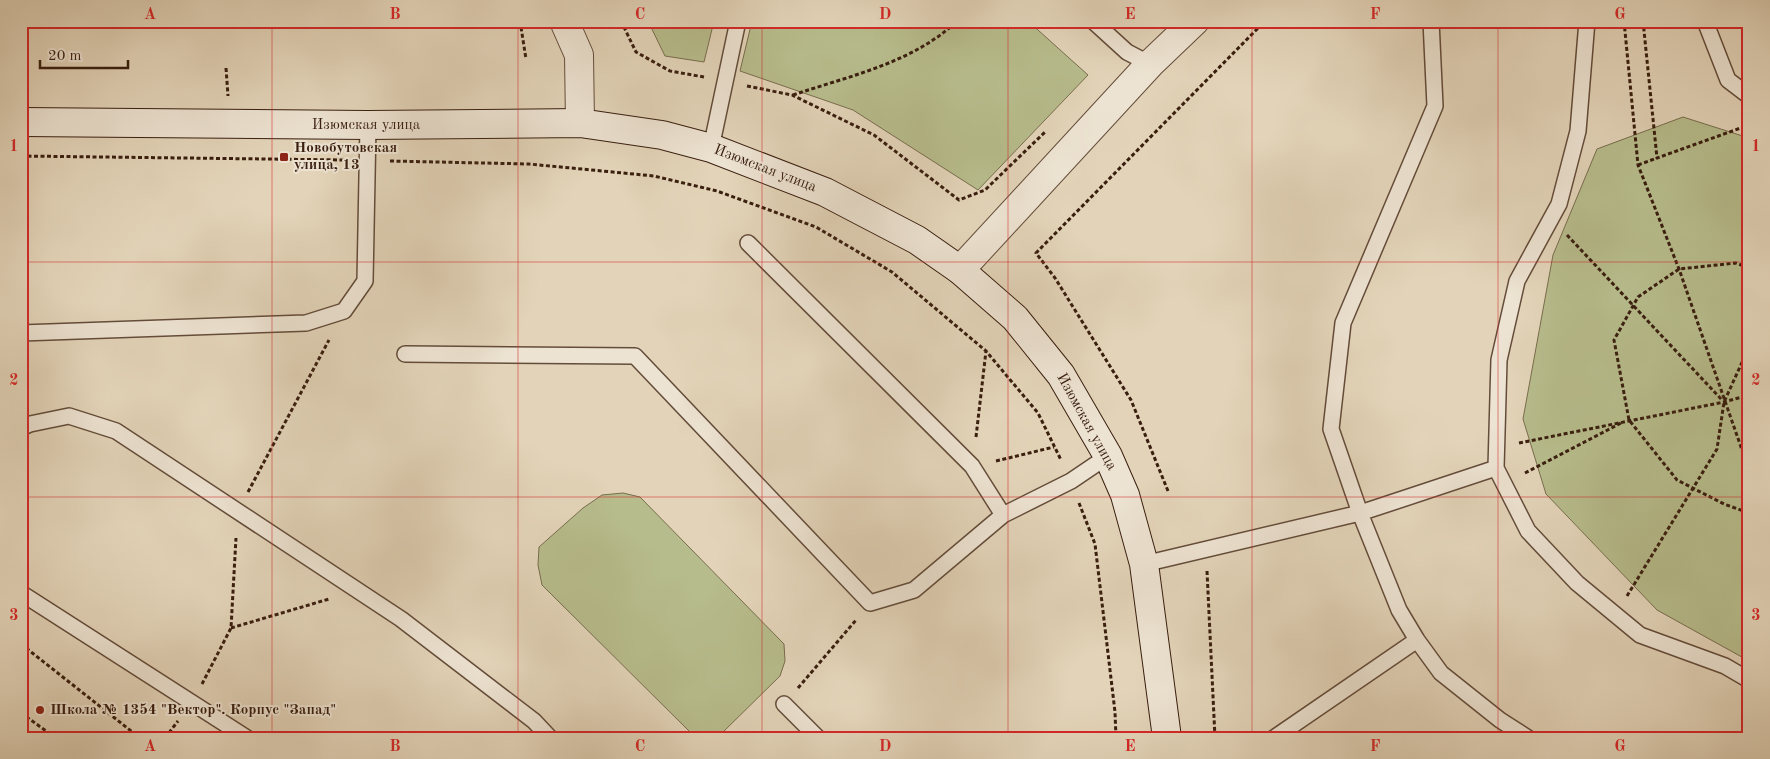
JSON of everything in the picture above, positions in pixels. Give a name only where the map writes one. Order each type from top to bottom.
[{"type":"street","points":[[564,21],[579,55],[580,123]]},
{"type":"street","points":[[960,270],[1150,64],[1194,21]]},
{"type":"street","name":"Изюмская улица","points":[[21,122],[368,126],[580,123],[662,135],[712,148],[825,192],[917,240],[960,270],[1015,318],[1061,375],[1108,456],[1124,494],[1144,564],[1167,738]]},
{"type":"lane","points":[[712,148],[738,21]]},
{"type":"lane","points":[[1093,21],[1127,52],[1150,64]]},
{"type":"lane","points":[[1431,21],[1435,106],[1344,323],[1331,429],[1360,513],[1399,610],[1417,640],[1441,673],[1500,720],[1528,738]]},
{"type":"lane","points":[[1587,21],[1578,131],[1559,204],[1517,282],[1499,360],[1496,468],[1528,531],[1577,583],[1640,635],[1725,666],[1749,680]]},
{"type":"lane","points":[[1705,21],[1728,80],[1749,96]]},
{"type":"lane","points":[[21,332],[306,323],[344,311],[365,282],[368,126]]},
{"type":"lane","points":[[748,243],[972,466],[1003,515]]},
{"type":"lane","points":[[404,354],[635,356],[870,602],[914,590],[1003,515],[1071,481],[1108,456]]},
{"type":"lane","points":[[21,428],[30,424],[69,416],[116,431],[401,619],[534,721],[550,738]]},
{"type":"lane","points":[[1144,564],[1360,513],[1496,468]]},
{"type":"lane","points":[[21,593],[247,738]]},
{"type":"lane","points":[[1274,738],[1417,640]]},
{"type":"lane","points":[[784,704],[818,738]]},
{"type":"path","points":[[520,21],[526,59]]},
{"type":"path","points":[[621,21],[636,52],[670,71],[792,95],[874,135],[959,200]]},
{"type":"path","points":[[792,95],[908,56],[944,33],[957,21]]},
{"type":"path","points":[[1168,491],[1131,400],[1055,278],[1036,253],[1265,21]]},
{"type":"path","points":[[1624,21],[1638,165],[1679,269],[1749,470]]},
{"type":"path","points":[[1643,21],[1657,158]]},
{"type":"path","points":[[1638,165],[1749,125]]},
{"type":"path","points":[[21,156],[529,164],[654,176],[717,191],[816,228],[892,272],[986,350],[1038,413],[1071,481],[1095,544],[1115,712],[1116,738]]},
{"type":"path","points":[[1551,218],[1724,402]]},
{"type":"path","points":[[1749,268],[1736,263],[1679,269],[1638,296],[1614,340],[1628,420],[1677,480],[1724,504],[1749,513]]},
{"type":"path","points":[[1616,615],[1717,449],[1724,402],[1749,348]]},
{"type":"path","points":[[986,350],[972,466],[1054,447]]},
{"type":"path","points":[[1497,448],[1724,402],[1749,395]]},
{"type":"path","points":[[1504,484],[1628,420]]},
{"type":"path","points":[[1206,549],[1216,738]]},
{"type":"path","points":[[231,628],[357,590]]},
{"type":"path","points":[[784,704],[870,602]]},
{"type":"path","points":[[21,644],[140,738]]},
{"type":"path","points":[[21,713],[56,738]]},
{"type":"green space","points":[[648,21],[714,21],[704,62],[665,56]]},
{"type":"green space","points":[[752,21],[1028,21],[1088,75],[978,190],[853,110],[740,71]]},
{"type":"green space","points":[[1683,117],[1749,138],[1749,661],[1657,610],[1546,494],[1523,419],[1553,255],[1597,149]]},
{"type":"green space","points":[[623,493],[640,497],[784,644],[785,661],[780,676],[720,735],[710,737],[694,736],[542,585],[538,565],[539,547],[583,508],[602,495]]},
{"type":"place","name":"Новобутовская улица, 13","points":[[284,157]]},
{"type":"place","name":"Школа № 1354 \"Вектор\". Корпус \"Запад\"","points":[[40,710]]}]
